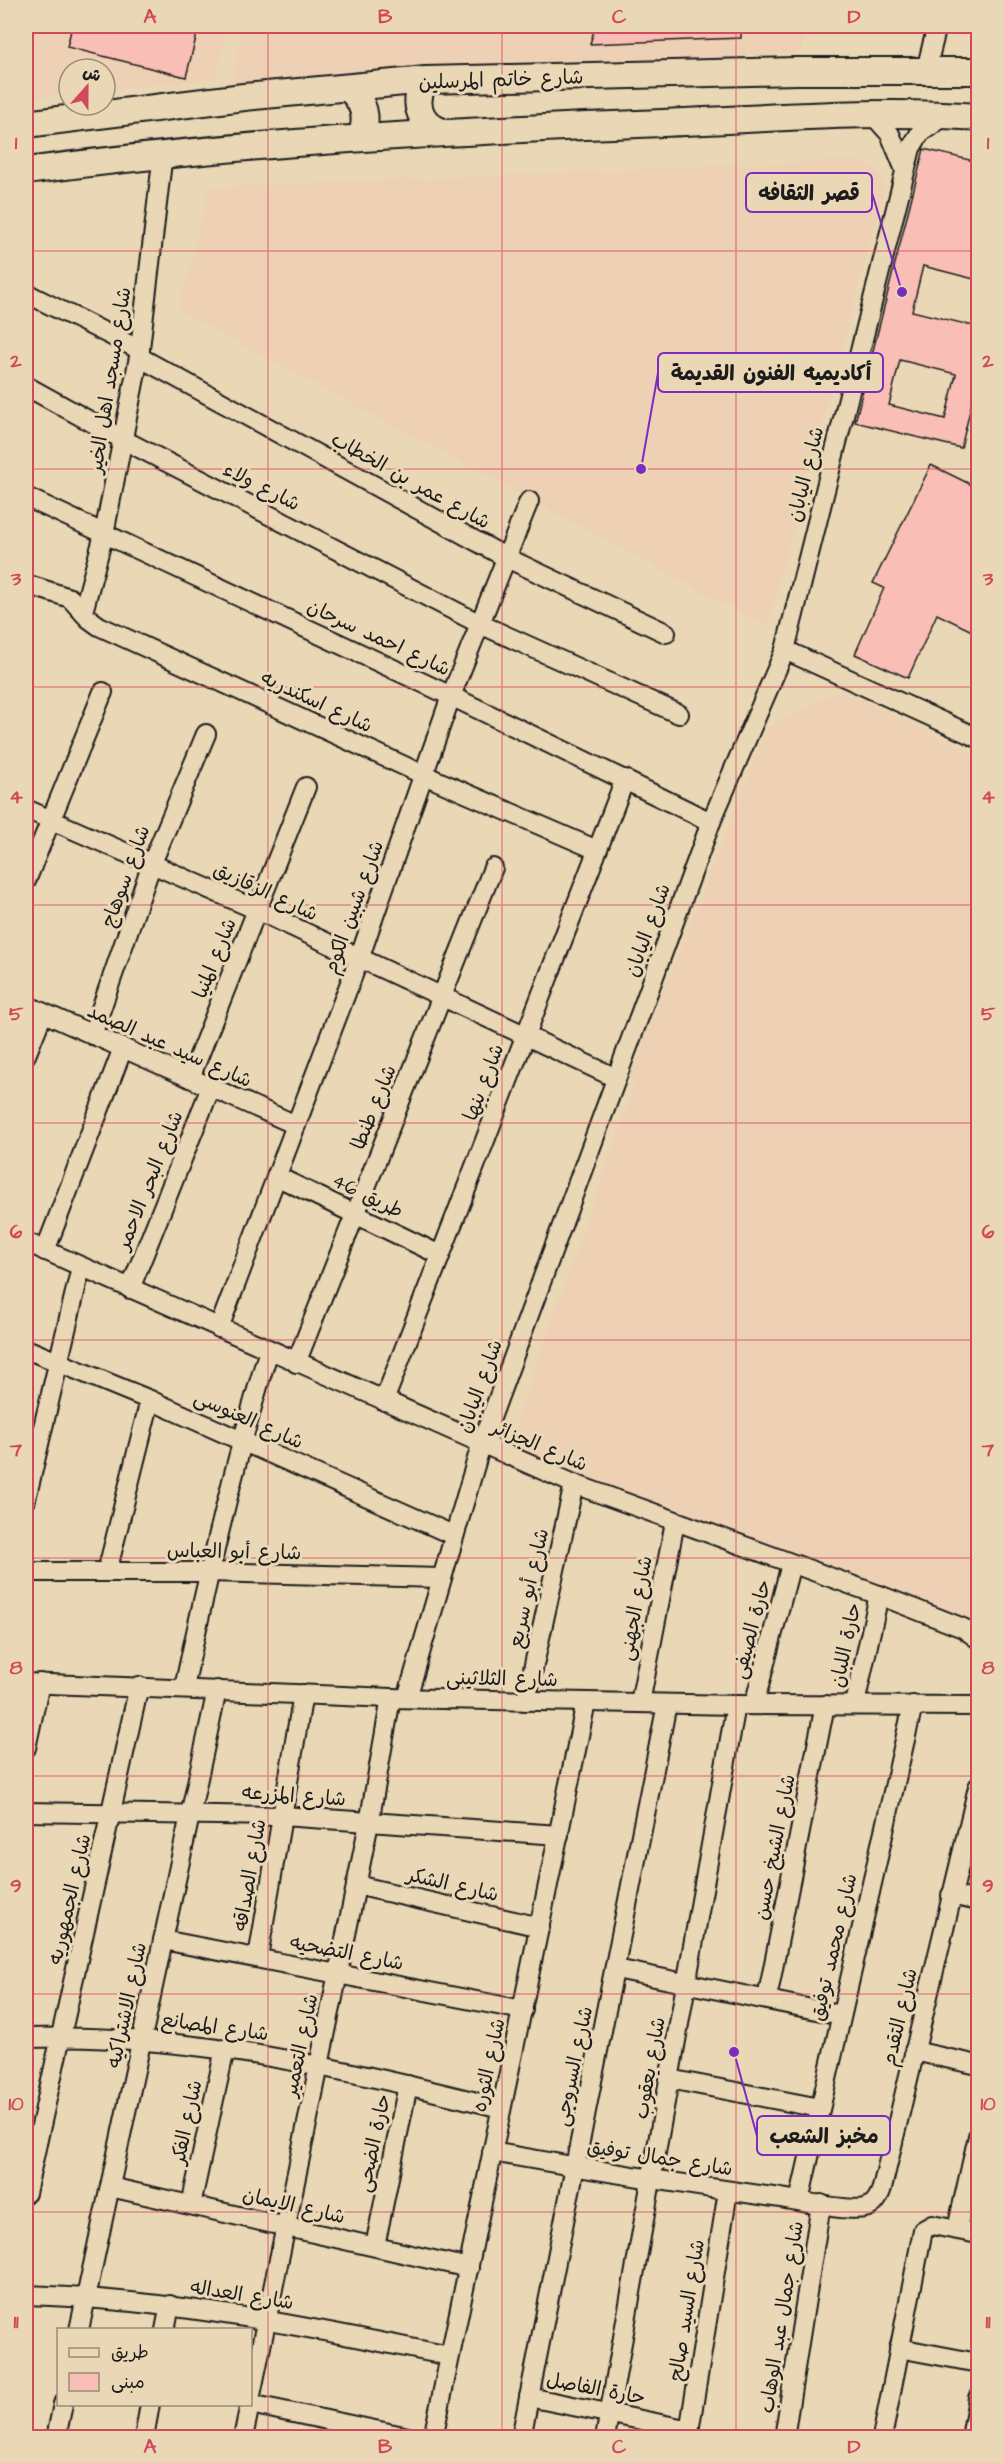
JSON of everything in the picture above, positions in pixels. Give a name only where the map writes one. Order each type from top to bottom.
[{"type":"main road","name":"شارع خاتم المرسلين","points":[[26,124],[244,97],[426,80],[926,70],[978,71]]},
{"type":"main road","points":[[426,80],[418,96],[420,114],[425,122],[440,131]]},
{"type":"main road","points":[[348,88],[359,99],[365,114],[361,136]]},
{"type":"main road","points":[[26,171],[163,153],[440,131],[873,115],[948,114],[978,117]]},
{"type":"street","points":[[926,70],[938,26]]},
{"type":"street","name":"شارع اليابان","points":[[399,1698],[441,1578],[481,1445],[616,1078],[711,822],[785,650],[912,148],[920,133],[932,122],[948,114]]},
{"type":"street","points":[[873,115],[890,134],[905,170]]},
{"type":"street","name":"شارع مسجد اهل الخير","points":[[83,612],[104,534],[140,353],[163,153]]},
{"type":"street","name":"شارع عمر بن الخطاب","points":[[26,293],[140,353],[507,558],[666,633]]},
{"type":"street","name":"شارع ولاء","points":[[26,386],[124,440],[480,624],[679,714]]},
{"type":"street","name":"شارع احمد سرحان","points":[[26,497],[452,696],[711,822]]},
{"type":"street","name":"شارع شبين الكوم","points":[[219,1328],[359,959],[452,696],[529,501]]},
{"type":"street","name":"شارع اسكندريه","points":[[26,584],[70,598],[99,626],[424,775],[597,850]]},
{"type":"street","points":[[785,650],[978,738]]},
{"type":"street","points":[[26,881],[103,692]]},
{"type":"street","name":"شارع سوهاج","points":[[92,1035],[152,863],[206,734]]},
{"type":"street","name":"شارع بنها","points":[[384,1401],[625,779]]},
{"type":"street","name":"شارع المنيا","points":[[190,1078],[306,787]]},
{"type":"street","name":"شارع الزقازيق","points":[[26,809],[257,910],[616,1078]]},
{"type":"street","name":"شارع طنطا","points":[[296,1363],[493,868]]},
{"type":"street","name":"شارع سيد عبد الصمد","points":[[26,1005],[296,1125]]},
{"type":"street","points":[[26,1055],[43,1013]]},
{"type":"street","points":[[45,1251],[123,1048]]},
{"type":"street","name":"شارع البحر الاحمر","points":[[130,1289],[211,1087]]},
{"type":"street","name":"طريق 46","points":[[276,1176],[440,1255]]},
{"type":"street","name":"شارع الجزائر","points":[[26,1242],[481,1445],[574,1484],[879,1595],[963,1628],[978,1639]]},
{"type":"street","points":[[26,1499],[81,1267]]},
{"type":"street","name":"شارع العنوسى","points":[[26,1349],[150,1400],[453,1535]]},
{"type":"street","points":[[184,1688],[208,1572],[241,1440],[269,1350]]},
{"type":"street","points":[[107,1572],[150,1400]]},
{"type":"street","name":"شارع أبو سريع","points":[[526,1701],[574,1484]]},
{"type":"street","name":"شارع الجهنى","points":[[640,1703],[675,1522]]},
{"type":"street","name":"حارة الصيفى","points":[[745,1705],[791,1564]]},
{"type":"street","name":"شارع أبو العباس","points":[[26,1572],[208,1572],[441,1578]]},
{"type":"street","name":"حارة اللبان","points":[[855,1704],[879,1595]]},
{"type":"street","points":[[26,1748],[33,1683]]},
{"type":"street","name":"شارع الثلاثينى","points":[[33,1683],[399,1698],[667,1704],[978,1706]]},
{"type":"street","name":"شارع الجمهوريه","points":[[26,2193],[29,2162],[61,2037],[140,1686]]},
{"type":"street","name":"شارع الاشتراكيه","points":[[79,2328],[218,1690]]},
{"type":"street","name":"شارع الصداقه","points":[[258,1957],[303,1694]]},
{"type":"street","name":"شارع التعمير","points":[[252,2393],[318,2064],[369,1823],[399,1698]]},
{"type":"street","name":"شارع الثوره","points":[[433,2438],[586,1702]]},
{"type":"street","name":"شارع السروجى","points":[[521,2438],[667,1704]]},
{"type":"street","name":"شارع يعقوب","points":[[605,2438],[687,1984],[745,1705]]},
{"type":"street","name":"شارع الشيخ حسن","points":[[767,1999],[825,1705]]},
{"type":"street","name":"شارع محمد توفيق","points":[[799,2201],[913,1705]]},
{"type":"street","name":"شارع التقدم","points":[[822,2204],[867,2208],[879,2197],[978,1787]]},
{"type":"street","name":"شارع المزرعه","points":[[26,1812],[111,1811],[282,1816],[559,1835]]},
{"type":"street","name":"شارع الشكر","points":[[356,1885],[540,1927]]},
{"type":"street","points":[[951,1895],[978,1901]]},
{"type":"street","name":"شارع التضحيه","points":[[163,1940],[522,2010]]},
{"type":"street","points":[[616,1969],[841,2015]]},
{"type":"street","name":"شارع المصانع","points":[[26,2038],[142,2039],[225,2049],[318,2064],[501,2108]]},
{"type":"street","name":"شارع الفكر","points":[[191,2205],[225,2049]]},
{"type":"street","points":[[915,2051],[978,2065]]},
{"type":"street","points":[[669,2079],[820,2108]]},
{"type":"street","name":"حارة الضحى","points":[[375,2246],[408,2085]]},
{"type":"street","points":[[948,2227],[978,2136]]},
{"type":"street","name":"شارع جمال توفيق","points":[[492,2152],[651,2179],[822,2204]]},
{"type":"street","name":"شارع الايمان","points":[[110,2187],[469,2268]]},
{"type":"street","name":"شارع السيد صالح","points":[[689,2434],[728,2190]]},
{"type":"street","name":"شارع جمال عبد الوهاب","points":[[784,2438],[822,2204]]},
{"type":"street","points":[[882,2438],[923,2230],[932,2225],[978,2234]]},
{"type":"street","name":"شارع العداله","points":[[26,2295],[86,2296],[267,2319],[449,2356]]},
{"type":"street","points":[[165,2328],[170,2306]]},
{"type":"street","points":[[899,2348],[978,2363]]},
{"type":"street","name":"حارة الفاصل","points":[[529,2397],[689,2434]]},
{"type":"street","points":[[971,2438],[978,2398]]},
{"type":"street","points":[[252,2403],[413,2438]]},
{"type":"street","points":[[56,2438],[63,2406]]},
{"type":"street","points":[[144,2438],[150,2406]]},
{"type":"street","name":"شارع التعمير","points":[[243,2438],[249,2406]]},
{"type":"shaded area","points":[[26,26],[227,26],[216,78],[117,90],[117,57],[57,57],[57,96],[26,100]]},
{"type":"shaded area","points":[[243,26],[805,26],[801,52],[230,91]]},
{"type":"shaded area","points":[[861,160],[880,174],[885,187],[767,626],[179,311],[209,188]]},
{"type":"shaded area","points":[[840,690],[978,756],[978,1627],[508,1446],[636,1080],[630,1078],[767,728]]},
{"type":"building","points":[[72,26],[199,26],[186,77],[117,60],[117,57],[107,57],[67,47]]},
{"type":"building","points":[[595,26],[741,26],[741,38],[590,44]]},
{"type":"building","points":[[924,149],[978,162],[978,280],[923,266],[912,311],[978,327],[978,377],[961,448],[855,422]],"holes":[[[900,360],[956,374],[945,419],[889,405]]]},
{"type":"building","points":[[931,465],[978,488],[978,634],[937,614],[908,678],[855,654],[884,588],[873,583]]},
{"type":"place","name":"قصر الثقافه","points":[[902,292]]},
{"type":"place","name":"أكاديميه الفنون القديمة","points":[[641,469]]},
{"type":"place","name":"مخبز الشعب","points":[[734,2052]]}]
